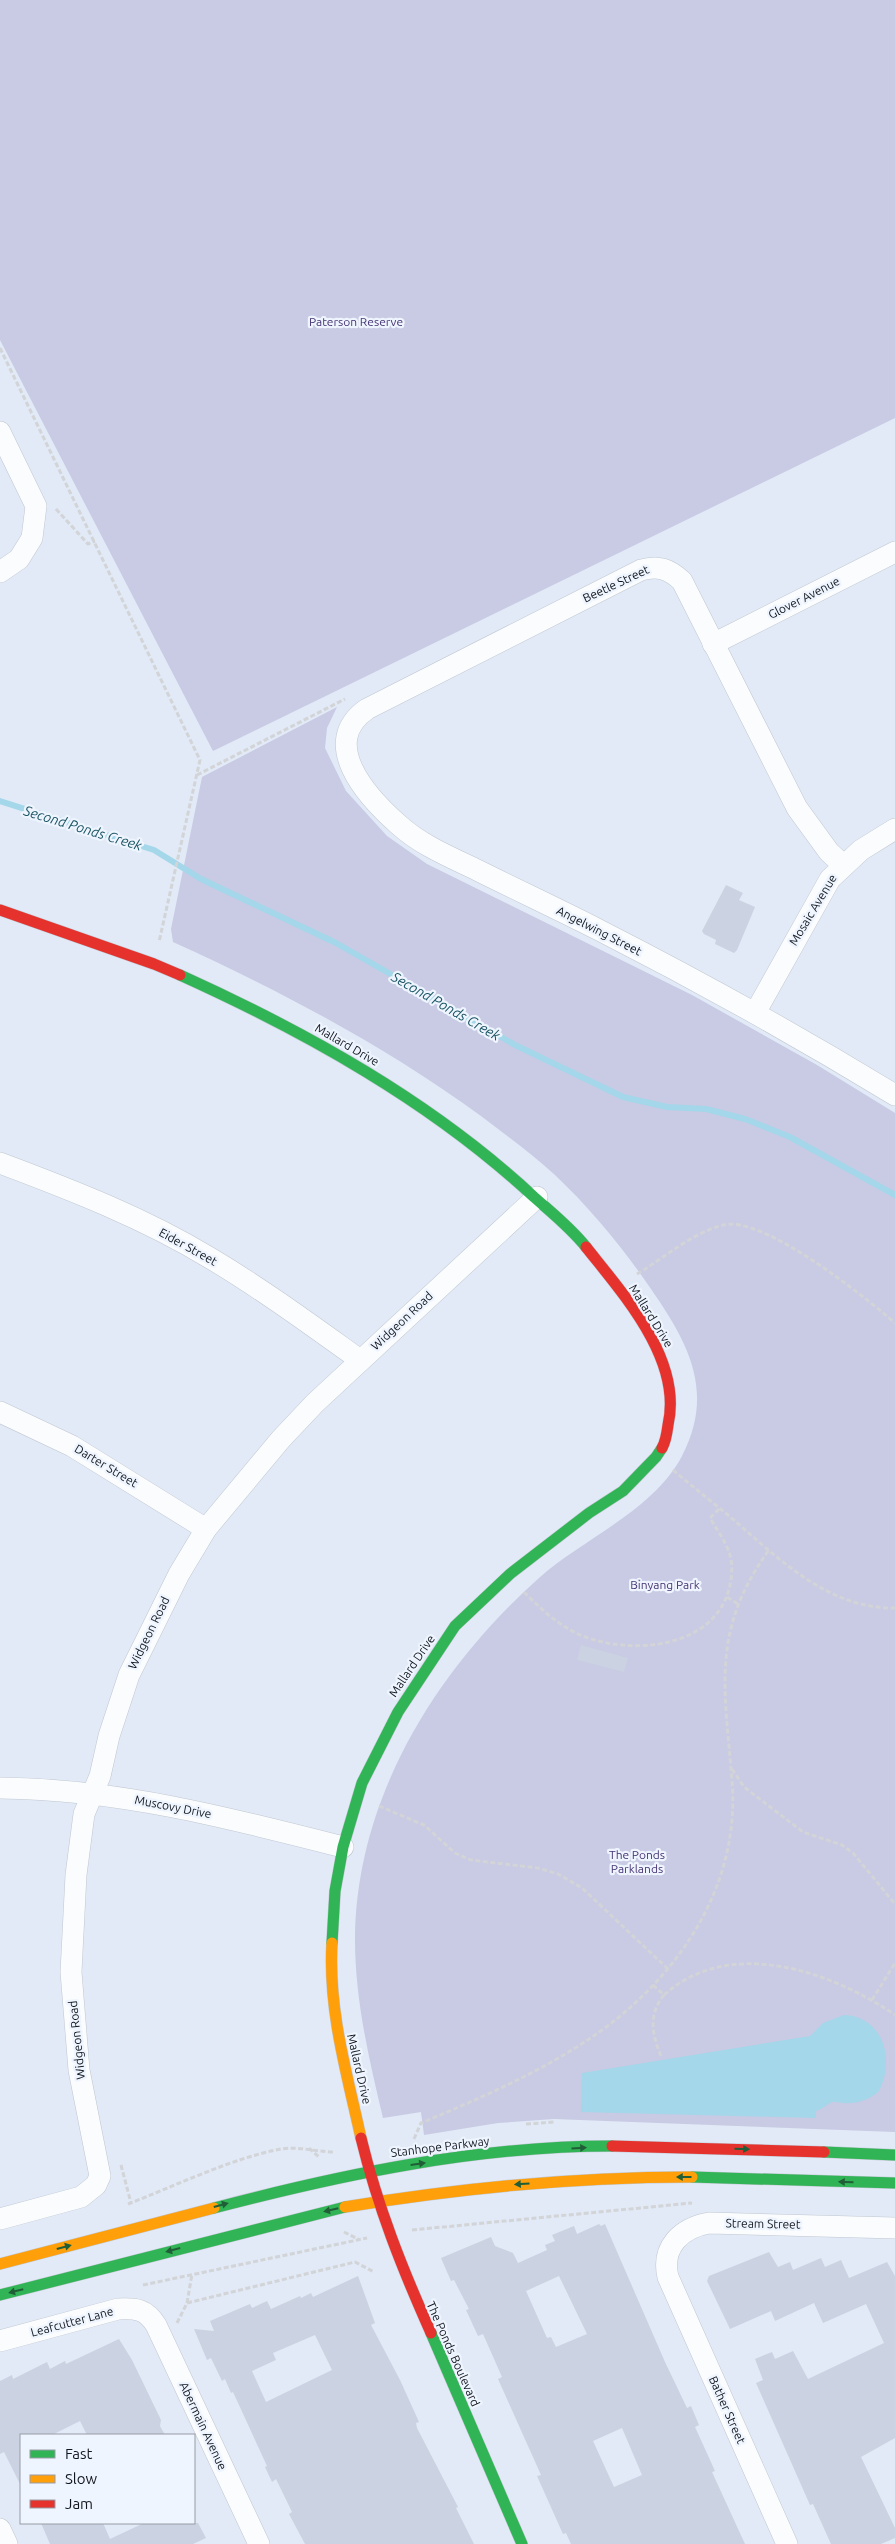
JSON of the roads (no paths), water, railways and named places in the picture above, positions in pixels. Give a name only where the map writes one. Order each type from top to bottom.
[{"type":"street","points":[[0,432],[44,505],[32,538],[19,559],[0,572]]},
{"type":"street","name":"Glover Avenue","points":[[713,644],[895,552]]},
{"type":"street","name":"Beetle Street","points":[[346,732],[355,716],[366,708],[625,578],[654,566],[673,573],[682,581],[797,808],[829,852],[843,865]]},
{"type":"street","name":"Angelwing Street","points":[[346,732],[345,749],[360,781],[384,811],[415,838],[755,1012],[895,1095]]},
{"type":"street","name":"Mosaic Avenue","points":[[755,1012],[830,879],[843,865],[879,837],[895,829]]},
{"type":"street","name":"Mallard Drive","points":[[0,910],[154,964],[208,987],[281,1023],[415,1103],[474,1145],[536,1197],[591,1252],[622,1292],[658,1350],[667,1371],[672,1409],[664,1444],[656,1457],[623,1491],[589,1513],[510,1574],[455,1626],[398,1712],[362,1782],[343,1847],[334,1899],[331,1961],[332,1994],[342,2056],[369,2170]]},
{"type":"street","name":"Eider Street","points":[[0,1163],[109,1207],[208,1257],[286,1307],[360,1360]]},
{"type":"street","name":"Widgeon Road","points":[[0,2219],[80,2197],[96,2185],[100,2176],[79,2070],[71,1972],[76,1875],[84,1814],[100,1776],[108,1736],[129,1675],[178,1574],[206,1530],[281,1438],[360,1360],[536,1197]]},
{"type":"street","name":"Darter Street","points":[[0,1412],[72,1446],[206,1530]]},
{"type":"street","name":"Muscovy Drive","points":[[0,1788],[38,1788],[181,1807],[343,1847]]},
{"type":"street","name":"Stanhope Parkway","points":[[0,2264],[242,2199],[369,2170],[510,2152],[589,2147],[648,2146],[895,2155]]},
{"type":"street","name":"The Ponds Boulevard","points":[[369,2170],[388,2234],[425,2324],[522,2544]]},
{"type":"street","points":[[0,2295],[257,2228],[378,2201],[504,2185],[649,2177],[720,2177],[895,2183]]},
{"type":"street","name":"Stream Street","points":[[668,2277],[667,2257],[672,2244],[685,2230],[695,2225],[709,2223],[895,2228]]},
{"type":"street","name":"Bather Street","points":[[668,2277],[787,2544]]},
{"type":"street","name":"Leafcutter Lane","points":[[0,2341],[118,2309],[133,2308],[144,2311]]},
{"type":"street","name":"Abermain Avenue","points":[[144,2311],[156,2325],[259,2544]]},
{"type":"street","points":[[0,2529],[7,2544]]},
{"type":"waterway","name":"Second Ponds Creek","points":[[0,801],[154,850],[201,879],[336,943],[515,1045],[623,1097],[667,1107],[706,1109],[745,1119],[790,1137],[895,1195]]},
{"type":"park label","name":"Paterson Reserve","points":[[356,322]]},
{"type":"park label","name":"Binyang Park","points":[[665,1585]]},
{"type":"park label","name":"The Ponds Parklands","points":[[637,1862]]}]
